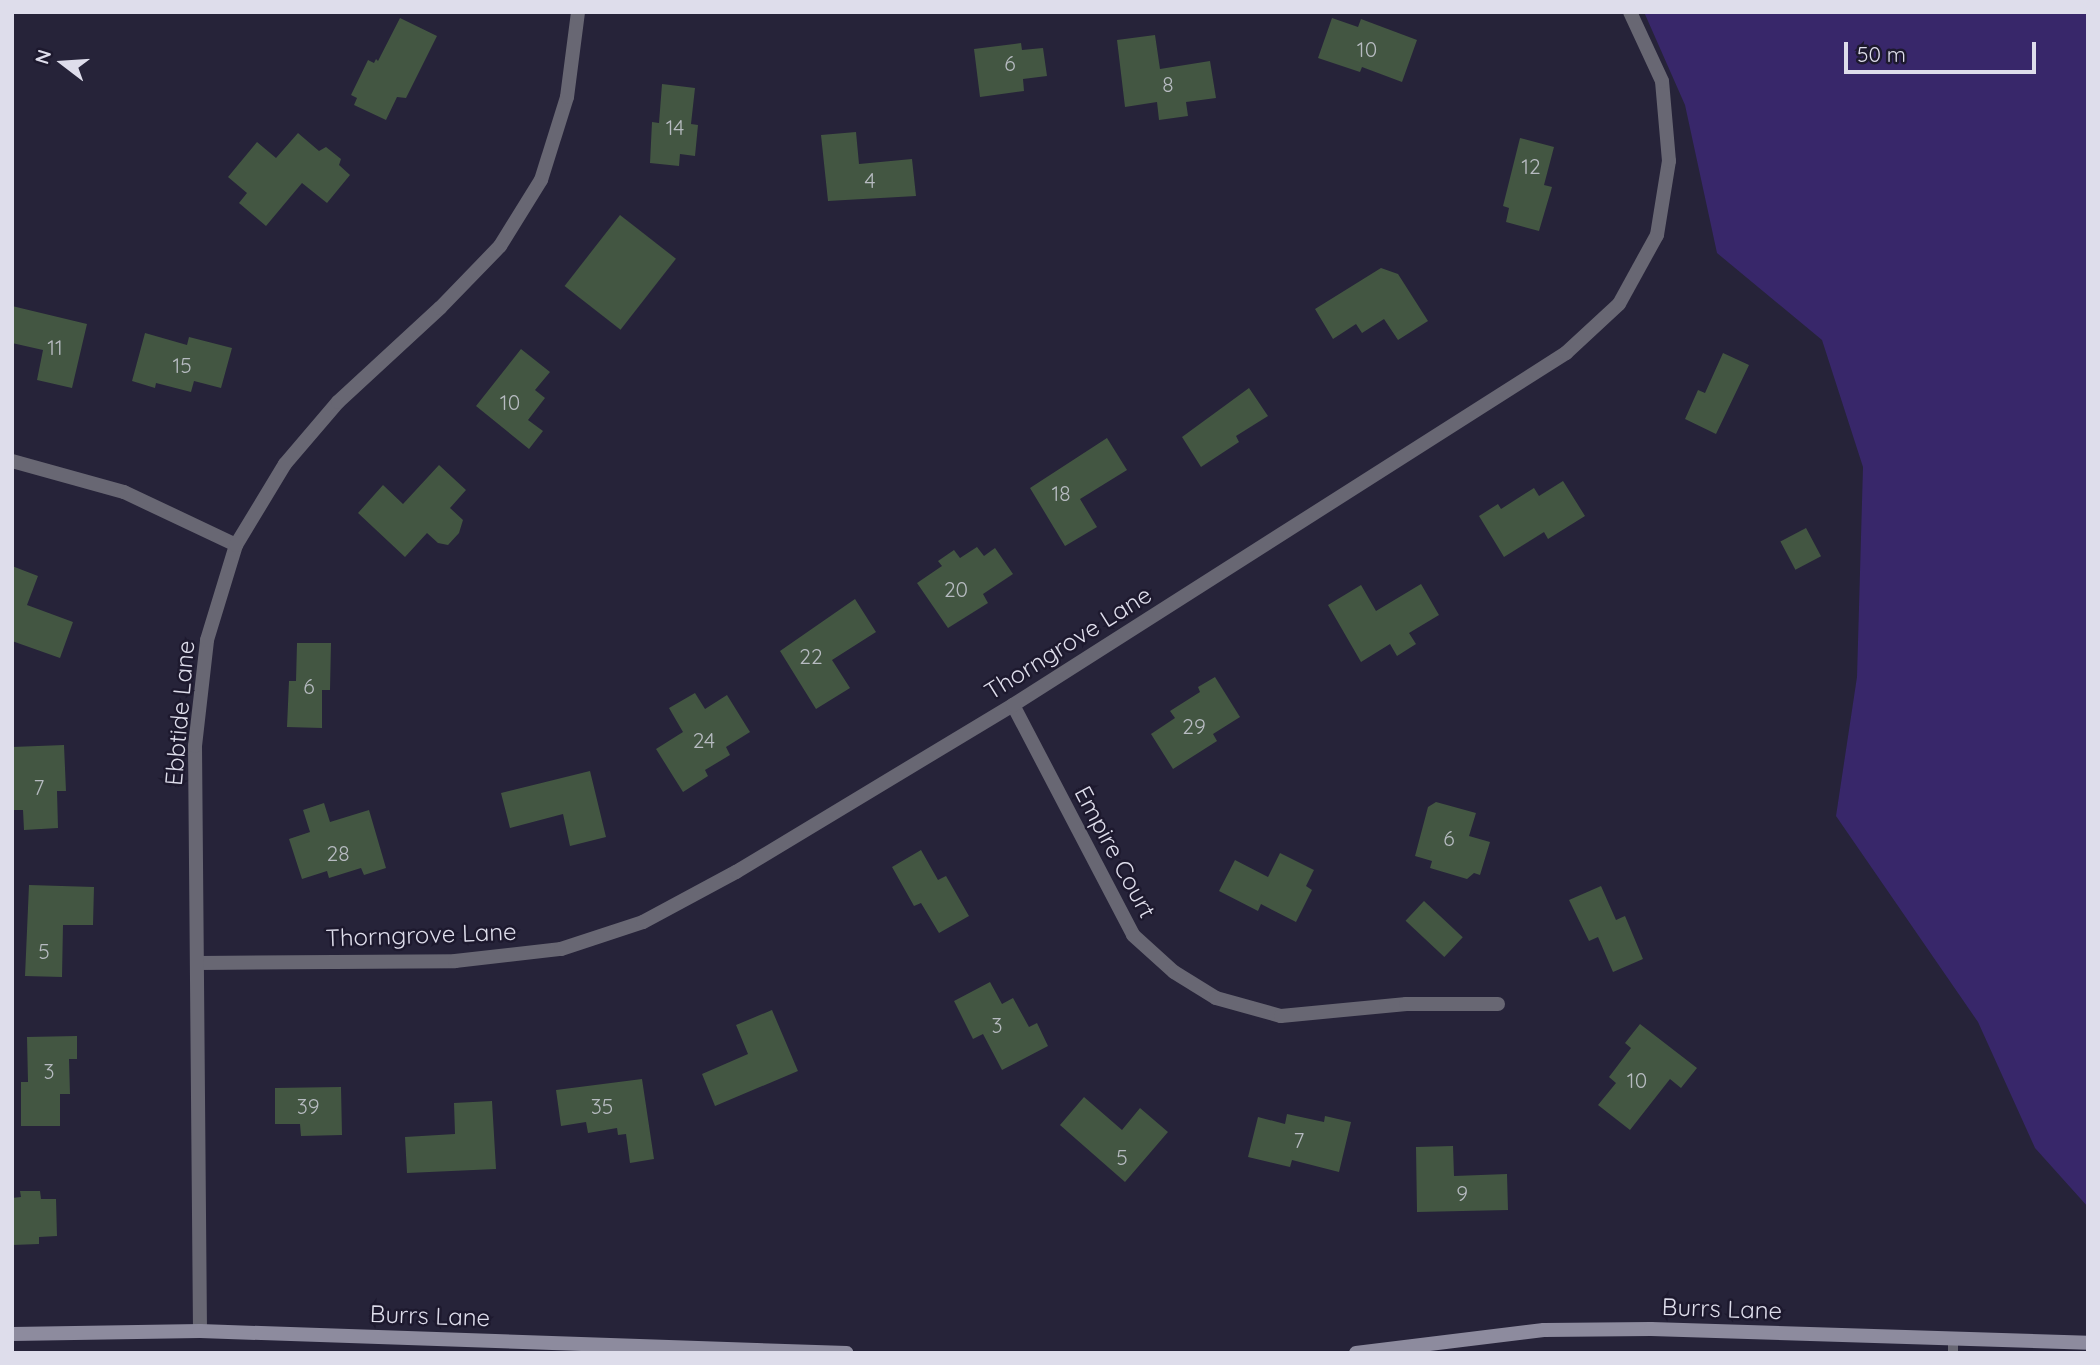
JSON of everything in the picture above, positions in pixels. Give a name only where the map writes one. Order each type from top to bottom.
[{"type":"street","name":"Ebbtide Lane","points":[[200,1331],[199,963],[195,746],[207,640],[236,545],[285,464],[338,402],[440,308],[500,246],[541,180],[567,97],[578,12]]},
{"type":"street","name":"Thorngrove Lane","points":[[199,963],[455,961],[561,949],[643,922],[724,879],[1013,705],[1566,353],[1619,304],[1657,235],[1669,161],[1662,80],[1630,12]]},
{"type":"street","points":[[12,461],[124,492],[236,545]]},
{"type":"street","name":"Empire Court","points":[[1013,705],[1133,935],[1174,972],[1216,998],[1282,1016],[1406,1004],[1498,1004]]},
{"type":"street","name":"Burrs Lane","points":[[1356,1353],[1442,1348],[1544,1330],[1650,1329],[1953,1346],[2088,1343]]},
{"type":"street","name":"Burrs Lane","points":[[12,1334],[200,1331],[847,1353]]},
{"type":"shaded area","points":[[1644,12],[2088,12],[2088,1207],[2035,1148],[1978,1022],[1836,816],[1857,677],[1863,467],[1822,340],[1717,253],[1685,105]]},
{"type":"building","points":[[400,18],[437,36],[406,98],[397,97],[386,120],[354,105],[357,98],[351,95],[368,60],[374,63],[376,59],[378,61]]},
{"type":"building","points":[[1332,18],[1358,27],[1361,19],[1417,40],[1402,82],[1362,67],[1360,72],[1318,58]]},
{"type":"building","points":[[1155,35],[1160,69],[1210,61],[1216,98],[1186,102],[1188,116],[1159,120],[1157,102],[1125,107],[1117,40]]},
{"type":"building","points":[[1021,43],[1022,50],[1043,48],[1047,76],[1023,79],[1024,91],[980,97],[974,49]]},
{"type":"building","points":[[662,84],[695,88],[691,124],[698,125],[695,156],[680,154],[679,166],[650,163],[652,122],[659,123]]},
{"type":"building","points":[[856,132],[859,164],[912,159],[916,196],[828,201],[821,135]]},
{"type":"building","points":[[298,133],[319,151],[326,147],[341,159],[339,165],[350,175],[327,203],[302,183],[266,226],[239,203],[247,193],[228,177],[257,142],[276,158]]},
{"type":"building","points":[[1520,138],[1554,147],[1544,185],[1552,187],[1539,231],[1506,222],[1509,208],[1503,206]]},
{"type":"building","points":[[620,215],[676,259],[621,330],[565,286]]},
{"type":"building","points":[[1381,268],[1398,274],[1428,321],[1398,340],[1384,319],[1362,333],[1356,324],[1333,339],[1315,309]]},
{"type":"building","points":[[12,306],[87,324],[72,388],[37,380],[43,350],[12,343]]},
{"type":"building","points":[[145,333],[187,345],[189,337],[232,348],[221,388],[194,381],[191,392],[156,383],[155,388],[132,381]]},
{"type":"building","points":[[521,349],[550,372],[535,390],[545,398],[528,420],[543,431],[529,449],[476,406]]},
{"type":"building","points":[[1723,353],[1749,365],[1716,434],[1685,419],[1698,390],[1705,393]]},
{"type":"building","points":[[1249,388],[1268,416],[1236,436],[1239,442],[1201,467],[1182,437]]},
{"type":"building","points":[[1107,438],[1127,470],[1080,499],[1097,527],[1065,546],[1030,488]]},
{"type":"building","points":[[439,465],[466,490],[450,508],[463,520],[459,533],[448,545],[438,543],[427,533],[405,557],[358,513],[383,485],[403,504]]},
{"type":"building","points":[[1563,481],[1585,516],[1548,539],[1544,532],[1504,557],[1479,516],[1498,504],[1501,509],[1534,488],[1539,496]]},
{"type":"building","points":[[1806,528],[1821,556],[1795,570],[1780,542]]},
{"type":"building","points":[[977,547],[984,556],[995,548],[1013,574],[983,594],[988,603],[948,628],[917,583],[942,566],[938,561],[954,550],[960,558]]},
{"type":"building","points":[[12,566],[38,576],[27,605],[73,622],[60,658],[12,641]]},
{"type":"building","points":[[1421,584],[1439,615],[1409,633],[1416,644],[1397,656],[1390,644],[1361,662],[1328,605],[1361,585],[1376,611]]},
{"type":"building","points":[[855,599],[876,632],[832,660],[850,688],[816,709],[780,651]]},
{"type":"building","points":[[297,643],[331,643],[330,690],[322,690],[322,728],[287,727],[289,681],[296,681]]},
{"type":"building","points":[[1215,677],[1240,717],[1213,734],[1217,741],[1173,769],[1151,734],[1175,718],[1170,711],[1200,692],[1198,687]]},
{"type":"building","points":[[695,693],[705,709],[727,695],[750,732],[726,747],[730,755],[705,770],[708,776],[683,792],[656,749],[683,732],[669,708]]},
{"type":"building","points":[[64,745],[66,791],[57,791],[58,828],[24,830],[23,810],[14,810],[12,747]]},
{"type":"building","points":[[590,771],[606,837],[570,846],[563,814],[510,828],[501,793]]},
{"type":"building","points":[[1436,802],[1476,813],[1469,836],[1490,842],[1480,875],[1474,873],[1467,879],[1430,868],[1432,861],[1415,856],[1428,807]]},
{"type":"building","points":[[324,803],[330,822],[369,810],[386,868],[364,875],[361,868],[329,878],[327,871],[302,879],[289,839],[310,832],[303,810]]},
{"type":"building","points":[[921,850],[938,880],[946,876],[969,916],[939,933],[921,903],[914,906],[892,867]]},
{"type":"building","points":[[1280,853],[1314,870],[1306,886],[1312,890],[1296,922],[1261,904],[1258,911],[1219,891],[1235,860],[1268,877]]},
{"type":"building","points":[[29,885],[94,887],[93,925],[63,925],[62,977],[25,976]]},
{"type":"building","points":[[1601,886],[1616,920],[1625,916],[1643,959],[1613,972],[1598,937],[1589,941],[1569,900]]},
{"type":"building","points":[[1424,901],[1463,937],[1444,957],[1406,921]]},
{"type":"building","points":[[990,982],[1002,1004],[1013,998],[1029,1027],[1037,1023],[1048,1046],[1002,1070],[983,1034],[973,1039],[954,1001]]},
{"type":"building","points":[[772,1010],[798,1071],[715,1106],[702,1074],[748,1054],[736,1025]]},
{"type":"building","points":[[1640,1024],[1697,1068],[1681,1088],[1670,1079],[1630,1130],[1598,1105],[1616,1083],[1609,1077],[1631,1048],[1625,1043]]},
{"type":"building","points":[[77,1036],[77,1059],[69,1059],[70,1094],[60,1094],[60,1126],[21,1126],[21,1082],[28,1082],[27,1037]]},
{"type":"building","points":[[642,1079],[654,1159],[630,1163],[626,1134],[618,1135],[617,1128],[588,1133],[586,1122],[561,1126],[556,1090]]},
{"type":"building","points":[[341,1087],[342,1135],[301,1136],[300,1124],[275,1124],[275,1088]]},
{"type":"building","points":[[1084,1097],[1122,1130],[1140,1108],[1168,1132],[1125,1182],[1060,1125]]},
{"type":"building","points":[[492,1101],[496,1169],[407,1173],[405,1137],[455,1134],[454,1103]]},
{"type":"building","points":[[1287,1114],[1324,1122],[1325,1116],[1351,1122],[1339,1172],[1292,1160],[1290,1167],[1248,1157],[1258,1117],[1285,1124]]},
{"type":"building","points":[[1453,1146],[1454,1176],[1507,1174],[1508,1210],[1417,1212],[1416,1147]]},
{"type":"building","points":[[20,1191],[40,1191],[41,1199],[56,1199],[57,1236],[39,1237],[39,1244],[12,1245],[12,1198],[21,1197]]}]
